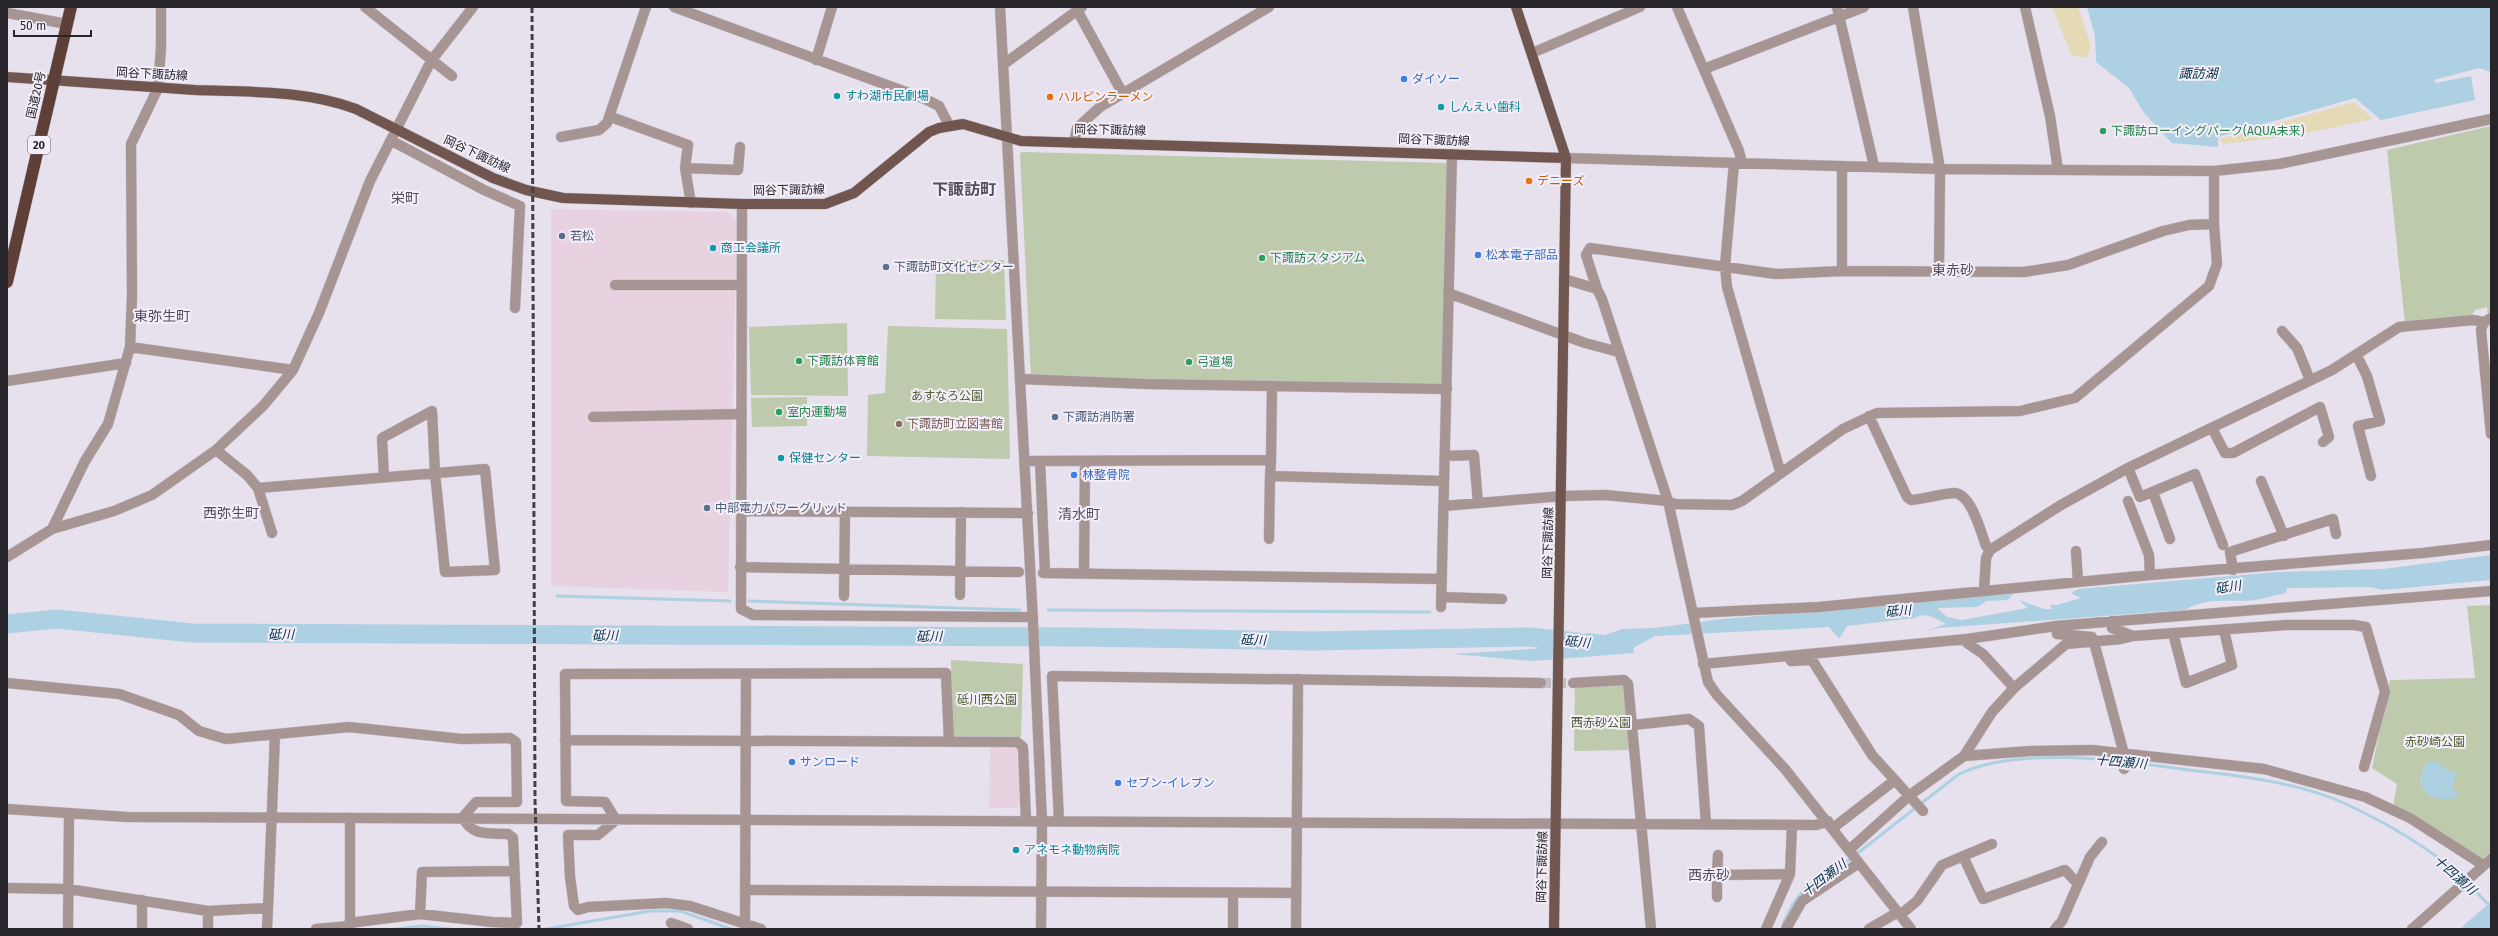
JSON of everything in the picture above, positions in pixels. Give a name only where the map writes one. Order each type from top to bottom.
[{"type":"highway","name":"国道20号","points":[[7,282],[71,7]]},
{"type":"main road","name":"岡谷下諏訪線","points":[[1516,7],[1566,158],[1562,496],[1554,929]]},
{"type":"main road","name":"岡谷下諏訪線","points":[[7,77],[158,88],[311,96],[334,101],[356,109],[494,178],[526,190],[563,198],[691,203],[826,204],[854,193],[929,132],[949,125],[978,127],[1008,138],[1074,143],[1566,158]]},
{"type":"street","points":[[52,529],[85,461],[108,424],[130,347],[131,144],[158,88],[161,47],[161,7]]},
{"type":"street","points":[[365,7],[431,61],[452,76]]},
{"type":"street","points":[[7,557],[52,529],[114,511],[152,495],[216,450],[263,406],[293,370],[319,313],[370,181],[392,142],[431,61],[473,7]]},
{"type":"street","points":[[561,137],[600,130],[611,117],[646,7]]},
{"type":"street","points":[[674,7],[925,99],[939,106],[949,125]]},
{"type":"street","points":[[816,60],[832,7]]},
{"type":"street","points":[[1000,7],[1028,512],[1042,822],[1041,929]]},
{"type":"street","points":[[1074,143],[1077,128],[1100,107],[1269,7]]},
{"type":"street","points":[[1532,53],[1640,7]]},
{"type":"street","points":[[1677,7],[1739,151],[1725,266],[1727,287],[1780,472]]},
{"type":"street","points":[[1704,69],[1838,12],[1864,7]]},
{"type":"street","points":[[1913,7],[1940,169],[1939,271]]},
{"type":"street","points":[[2025,7],[2050,116],[2058,170]]},
{"type":"street","points":[[1004,64],[1080,9],[1123,94]]},
{"type":"street","points":[[1838,12],[1874,166]]},
{"type":"street","points":[[7,13],[67,24]]},
{"type":"street","points":[[611,117],[688,145],[685,168],[691,203]]},
{"type":"street","points":[[1566,158],[1940,169],[2214,171],[2279,164],[2491,119]]},
{"type":"street","points":[[392,142],[484,190],[520,206],[515,308]]},
{"type":"street","points":[[685,168],[738,170],[740,147]]},
{"type":"street","points":[[1452,154],[1441,602],[1502,599]]},
{"type":"street","points":[[1842,166],[1842,271]]},
{"type":"street","points":[[1444,506],[1562,496],[1605,495],[1668,501],[1675,504],[1732,505],[1742,501],[1780,472],[1843,429],[1869,416],[1884,412],[2020,411],[2075,398],[2209,286],[2217,264],[2214,224],[2214,171]]},
{"type":"street","points":[[742,204],[740,414],[741,609],[753,615],[1033,620]]},
{"type":"street","points":[[1911,929],[1830,824],[1785,769],[1717,695],[1708,682],[1668,501],[1602,299],[1596,289],[1586,255],[1590,248],[1776,274],[1842,271],[2043,270],[2068,265],[2163,231],[2189,225],[2214,224]]},
{"type":"street","points":[[1564,279],[1596,289]]},
{"type":"street","points":[[615,284],[741,285]]},
{"type":"street","points":[[1448,294],[1563,333],[1592,345],[1619,352]]},
{"type":"street","points":[[1984,590],[1986,558],[1990,550],[2061,505],[2128,468],[2357,356],[2399,328],[2473,320],[2488,320]]},
{"type":"street","points":[[2488,320],[2481,330],[2491,434]]},
{"type":"street","points":[[2282,331],[2297,348],[2310,380]]},
{"type":"street","points":[[130,347],[293,370]]},
{"type":"street","points":[[2357,356],[2367,376],[2380,421],[2358,426],[2371,476]]},
{"type":"street","points":[[7,381],[126,363]]},
{"type":"street","points":[[1020,379],[1447,389]]},
{"type":"street","points":[[1269,539],[1272,386]]},
{"type":"street","points":[[2212,428],[2225,453],[2233,453],[2320,407],[2329,437],[2322,442]]},
{"type":"street","points":[[258,488],[384,477],[435,473],[485,469],[496,570],[445,572],[435,473],[432,410],[382,438],[384,477]]},
{"type":"street","points":[[593,417],[740,414]]},
{"type":"street","points":[[1869,416],[1906,497],[1911,500],[1955,493],[1964,495],[1986,546],[1990,550]]},
{"type":"street","points":[[216,450],[247,475],[258,488],[272,534]]},
{"type":"street","points":[[1445,456],[1474,455],[1478,503]]},
{"type":"street","points":[[1025,461],[1270,460]]},
{"type":"street","points":[[1040,461],[1044,572],[1442,579]]},
{"type":"street","points":[[1084,573],[1085,461]]},
{"type":"street","points":[[2128,468],[2140,497],[2195,474],[2223,545]]},
{"type":"street","points":[[1270,476],[1444,481]]},
{"type":"street","points":[[2261,481],[2284,536]]},
{"type":"street","points":[[2153,492],[2170,539]]},
{"type":"street","points":[[2128,501],[2149,555],[2150,575]]},
{"type":"street","points":[[740,511],[1028,512]]},
{"type":"street","points":[[844,596],[846,568],[845,511]]},
{"type":"street","points":[[960,512],[960,595]]},
{"type":"street","points":[[2233,570],[2230,552],[2284,536],[2333,519],[2336,534]]},
{"type":"street","points":[[1694,618],[1984,590],[2150,575],[2233,570],[2491,545]]},
{"type":"street","points":[[2076,551],[2078,582]]},
{"type":"street","points":[[740,567],[960,569],[1019,572]]},
{"type":"street","points":[[1702,660],[1782,655],[1967,638],[2056,626],[2112,621],[2491,591]]},
{"type":"street","points":[[2112,621],[2112,628],[2132,636]]},
{"type":"street","points":[[1850,850],[1911,797],[1964,756],[1992,712],[2014,688],[2066,644],[2094,642],[2132,636],[2286,625],[2354,625],[2366,627],[2385,692],[2364,767]]},
{"type":"street","points":[[2056,626],[2057,634],[2092,637],[2124,755],[2124,768]]},
{"type":"street","points":[[2173,633],[2186,683],[2232,665],[2224,630]]},
{"type":"street","points":[[1967,638],[1967,643],[1983,654],[2014,688]]},
{"type":"street","points":[[1782,655],[1783,662],[1812,660],[1872,755],[1922,811]]},
{"type":"street","points":[[616,820],[605,802],[566,802],[565,674],[946,673],[949,741]]},
{"type":"street","points":[[745,925],[746,674]]},
{"type":"street","points":[[1059,822],[1052,676],[1541,683]]},
{"type":"street","points":[[1296,929],[1298,679]]},
{"type":"street","points":[[1573,683],[1624,680],[1628,684],[1651,929]]},
{"type":"street","points":[[7,683],[119,694],[179,715],[199,730],[213,736],[226,739],[349,727],[462,739],[510,738],[516,742],[517,802],[476,802],[463,817]]},
{"type":"street","points":[[1632,726],[1689,720],[1699,726],[1706,824]]},
{"type":"street","points":[[268,929],[275,735]]},
{"type":"street","points":[[565,740],[1017,742],[1023,747],[1026,821]]},
{"type":"street","points":[[1964,756],[2045,751],[2092,750],[2124,755],[2264,769],[2365,797],[2410,818],[2484,865],[2412,929]]},
{"type":"street","points":[[7,809],[127,817],[463,817],[616,820],[746,819],[1042,822],[1816,825],[1830,824],[1895,780]]},
{"type":"street","points":[[68,929],[69,814]]},
{"type":"street","points":[[316,929],[350,926],[420,914],[492,922],[517,923],[513,871],[513,838],[508,834],[477,833],[466,826],[463,817]]},
{"type":"street","points":[[350,818],[350,926]]},
{"type":"street","points":[[616,820],[598,834],[568,835],[570,877],[574,906],[578,910],[588,907],[666,902],[690,906],[761,929]]},
{"type":"street","points":[[1766,929],[1790,874],[1792,825]]},
{"type":"street","points":[[2055,929],[2062,921],[2090,857],[2102,842]]},
{"type":"street","points":[[1869,929],[1899,913],[1917,901],[1942,865],[1992,844]]},
{"type":"street","points":[[1717,897],[1718,855]]},
{"type":"street","points":[[1963,856],[1983,899],[2065,870],[2078,884]]},
{"type":"street","points":[[1786,929],[1802,900],[1859,862]]},
{"type":"street","points":[[420,914],[422,872],[513,871]]},
{"type":"street","points":[[1717,875],[1790,874]]},
{"type":"street","points":[[7,888],[68,889],[208,911],[268,908]]},
{"type":"street","points":[[745,890],[1296,893]]},
{"type":"street","points":[[1233,929],[1234,893]]},
{"type":"street","points":[[142,900],[142,929]]},
{"type":"street","points":[[208,911],[208,929]]},
{"type":"street","points":[[671,923],[688,929]]},
{"type":"shaded area","points":[[551,209],[727,212],[737,220],[728,592],[551,586]]},
{"type":"shaded area","points":[[990,746],[1014,746],[1017,749],[1020,804],[1016,808],[989,808]]},
{"type":"green space","points":[[2491,126],[2491,342],[2487,307],[2475,310],[2471,317],[2405,324],[2387,150]]},
{"type":"green space","points":[[1022,152],[1448,163],[1443,385],[1031,377],[1020,154]]},
{"type":"green space","points":[[936,260],[1004,260],[1006,320],[935,319]]},
{"type":"green space","name":"下諏訪体育館","points":[[847,323],[848,396],[751,395],[749,327]]},
{"type":"green space","name":"あすなろ公園","points":[[888,326],[1007,329],[1010,459],[867,456],[868,395],[885,393]]},
{"type":"green space","name":"室内運動場","points":[[807,397],[807,426],[752,427],[751,398]]},
{"type":"green space","name":"赤砂崎公園","points":[[2491,605],[2491,852],[2481,860],[2393,807],[2397,784],[2372,768],[2390,680],[2475,678],[2467,606]]},
{"type":"green space","name":"砥川西公園","points":[[951,660],[1023,664],[1021,737],[952,736]]},
{"type":"green space","name":"西赤砂公園","points":[[1623,684],[1630,750],[1574,751],[1575,685]]},
{"type":"sand","points":[[2052,7],[2078,7],[2091,46],[2087,57],[2072,56]]},
{"type":"sand","points":[[2354,102],[2373,119],[2292,136],[2223,144],[2220,139]]},
{"type":"water","name":"諏訪湖","points":[[2087,7],[2491,7],[2491,72],[2479,68],[2434,80],[2436,83],[2471,76],[2475,100],[2381,120],[2355,98],[2218,137],[2218,147],[2172,143],[2144,113],[2129,88],[2096,62],[2095,36]]},
{"type":"water","points":[[2491,555],[2491,580],[2382,590],[2371,587],[2287,588],[2286,593],[2256,600],[2211,601],[2185,610],[1938,628],[1925,631],[1946,624],[1931,616],[1923,615],[1915,618],[1847,626],[1839,639],[1829,627],[1655,636],[1633,648],[1634,653],[1533,661],[1452,654],[1534,649],[1587,633],[1605,635],[1622,629],[1654,628],[1724,619],[2014,593],[2008,600],[1987,601],[1977,607],[1937,608],[1947,617],[1962,620],[2028,608],[2019,600],[2044,609],[2052,609],[2050,605],[2057,605],[2081,598],[2071,593],[2078,589],[2278,572],[2383,569]]},
{"type":"water","points":[[2436,761],[2447,770],[2456,772],[2452,786],[2457,793],[2456,798],[2438,799],[2432,797],[2424,790],[2421,785],[2420,778],[2426,763]]},
{"type":"water","points":[[2491,902],[2491,929],[2461,929],[2464,925]]},
{"type":"waterway","points":[[557,596],[730,601]]},
{"type":"waterway","points":[[749,601],[1020,610]]},
{"type":"waterway","points":[[1048,610],[1430,612]]},
{"type":"waterway","name":"砥川","points":[[7,624],[57,619],[192,633],[1082,637],[1311,641],[1529,637],[1578,642]]},
{"type":"waterway","name":"十四瀬川","points":[[1783,924],[1793,904],[1806,888],[1845,863],[1959,774],[1984,765],[2012,760],[2041,758],[2104,760],[2229,775],[2289,785],[2327,796],[2346,804],[2396,830],[2421,845],[2450,867],[2488,904],[2491,904]]},
{"type":"waterway","name":"十四瀬川","points":[[546,929],[650,911],[680,911],[731,929]]},
{"type":"waterway","name":"十四瀬川","points":[[395,929],[422,926],[450,929]]},
{"type":"tunnel","points":[[1541,683],[1573,683]]},
{"type":"railway","points":[[532,7],[535,800],[539,929]]},
{"type":"place","name":"ダイソー","points":[[1404,79]]},
{"type":"place","name":"すわ湖市民劇場","points":[[837,96]]},
{"type":"place","name":"ハルピンラーメン","points":[[1050,97]]},
{"type":"place","name":"しんえい歯科","points":[[1441,107]]},
{"type":"place","name":"下諏訪ローイングパーク(AQUA未来)","points":[[2103,131]]},
{"type":"place","name":"デニーズ","points":[[1529,181]]},
{"type":"place","name":"若松","points":[[562,236]]},
{"type":"place","name":"商工会議所","points":[[713,248]]},
{"type":"place","name":"松本電子部品","points":[[1478,255]]},
{"type":"place","name":"下諏訪スタジアム","points":[[1262,258]]},
{"type":"place","name":"下諏訪町文化センター","points":[[886,267]]},
{"type":"place","name":"下諏訪体育館","points":[[799,361]]},
{"type":"place","name":"弓道場","points":[[1189,362]]},
{"type":"place","name":"室内運動場","points":[[779,412]]},
{"type":"place","name":"下諏訪消防署","points":[[1055,417]]},
{"type":"place","name":"下諏訪町立図書館","points":[[899,424]]},
{"type":"place","name":"保健センター","points":[[781,458]]},
{"type":"place","name":"林整骨院","points":[[1074,475]]},
{"type":"place","name":"中部電力パワーグリッド","points":[[707,508]]},
{"type":"place","name":"サンロード","points":[[792,762]]},
{"type":"place","name":"セブン-イレブン","points":[[1118,783]]},
{"type":"place","name":"アネモネ動物病院","points":[[1016,850]]},
{"type":"district","name":"下諏訪町","points":[[964,189]]},
{"type":"district","name":"栄町","points":[[405,198]]},
{"type":"district","name":"東赤砂","points":[[1953,270]]},
{"type":"district","name":"東弥生町","points":[[162,316]]},
{"type":"district","name":"西弥生町","points":[[231,513]]},
{"type":"district","name":"清水町","points":[[1079,514]]},
{"type":"district","name":"西赤砂","points":[[1709,875]]}]
